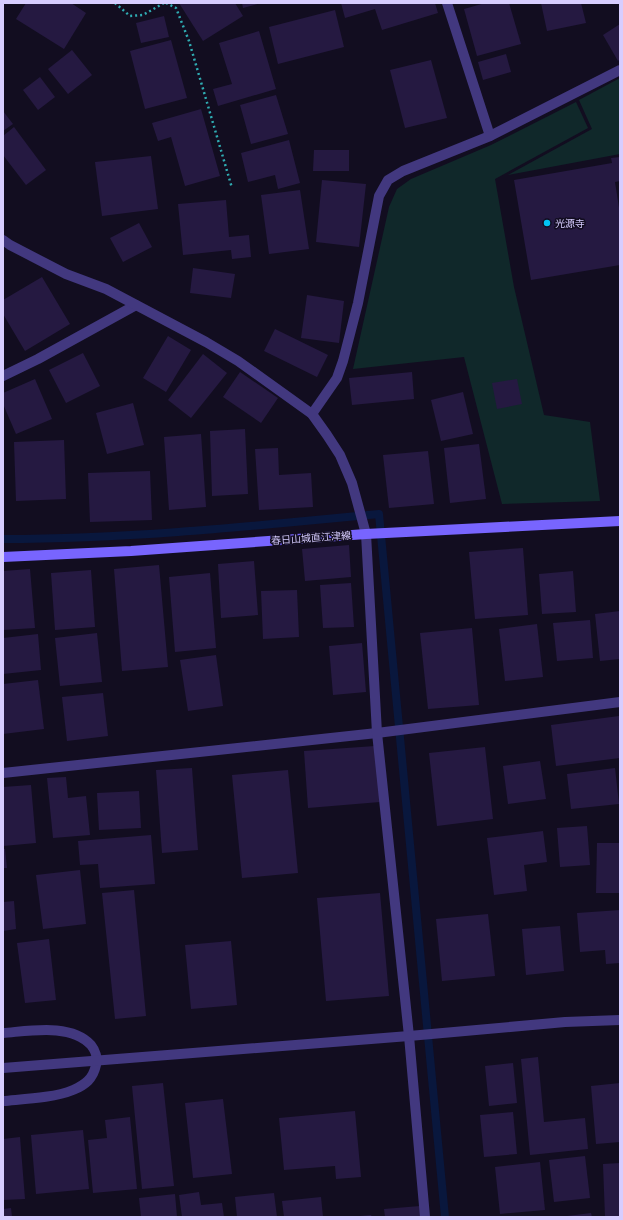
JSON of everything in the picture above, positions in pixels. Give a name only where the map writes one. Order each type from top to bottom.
[{"type":"main road","name":"春日山城直江津線","points":[[3,557],[131,551],[366,534],[620,521]]},
{"type":"street","points":[[447,3],[490,136]]},
{"type":"street","points":[[312,414],[337,378],[343,361],[358,303],[379,196],[388,180],[403,170],[490,136],[620,70]]},
{"type":"street","points":[[3,240],[66,274],[106,289],[206,342],[238,361],[312,414],[340,455],[352,483],[366,534],[377,733],[409,1036],[425,1217]]},
{"type":"street","points":[[3,376],[38,359],[136,305]]},
{"type":"street","points":[[3,773],[377,733],[620,702]]},
{"type":"street","points":[[3,1068],[409,1036],[564,1022],[620,1020]]},
{"type":"street","points":[[3,1033],[45,1030],[75,1033],[87,1040],[94,1048],[97,1061],[94,1073],[86,1083],[72,1091],[36,1098],[3,1101]]},
{"type":"path","points":[[115,3],[130,16],[143,15],[165,3],[176,8],[189,41],[232,188]]},
{"type":"green space","points":[[620,78],[620,154],[508,175],[592,129],[579,100]]},
{"type":"green space","points":[[576,102],[588,128],[495,179],[514,287],[544,415],[590,422],[600,501],[502,504],[464,357],[353,369],[389,207],[397,189],[411,179],[491,145]]},
{"type":"building","points":[[26,3],[71,3],[86,13],[64,49],[16,19]]},
{"type":"building","points":[[179,3],[235,3],[243,16],[203,41]]},
{"type":"building","points":[[242,3],[261,3],[243,8]]},
{"type":"building","points":[[341,3],[435,3],[438,13],[382,30],[375,9],[345,18]]},
{"type":"building","points":[[485,3],[509,3],[521,44],[477,56],[464,9]]},
{"type":"building","points":[[541,3],[581,3],[586,23],[547,31]]},
{"type":"building","points":[[335,10],[344,47],[278,64],[269,27]]},
{"type":"building","points":[[164,16],[169,37],[141,43],[136,23]]},
{"type":"building","points":[[620,24],[620,59],[618,61],[603,35]]},
{"type":"building","points":[[259,31],[276,89],[218,106],[213,89],[232,84],[219,43]]},
{"type":"building","points":[[171,40],[187,98],[145,109],[130,51]]},
{"type":"building","points":[[72,50],[92,75],[68,94],[48,69]]},
{"type":"building","points":[[506,54],[511,72],[483,80],[478,62]]},
{"type":"building","points":[[431,60],[447,118],[405,128],[390,70]]},
{"type":"building","points":[[40,77],[55,97],[38,110],[23,90]]},
{"type":"building","points":[[276,95],[288,134],[251,144],[240,105]]},
{"type":"building","points":[[201,109],[220,176],[185,186],[171,137],[158,141],[152,123]]},
{"type":"building","points":[[3,111],[13,124],[3,131]]},
{"type":"building","points":[[14,127],[46,170],[26,185],[3,155],[3,136]]},
{"type":"building","points":[[289,140],[300,183],[278,189],[275,175],[248,182],[241,153]]},
{"type":"building","points":[[314,150],[349,150],[349,171],[313,171]]},
{"type":"building","points":[[151,156],[158,209],[102,216],[95,162]]},
{"type":"building","points":[[620,157],[620,181],[615,182],[620,214],[620,265],[531,280],[514,180],[612,163],[611,158]]},
{"type":"building","points":[[322,180],[366,184],[359,247],[316,242]]},
{"type":"building","points":[[300,190],[309,249],[269,254],[261,195]]},
{"type":"building","points":[[226,200],[229,237],[249,235],[251,257],[232,259],[231,250],[183,255],[178,204]]},
{"type":"building","points":[[139,223],[152,247],[123,262],[110,238]]},
{"type":"building","points":[[193,268],[235,274],[231,298],[190,293]]},
{"type":"building","points":[[42,277],[70,324],[25,351],[3,314],[3,300]]},
{"type":"building","points":[[307,295],[344,301],[339,343],[301,338]]},
{"type":"building","points":[[275,329],[328,355],[317,377],[264,351]]},
{"type":"building","points":[[168,336],[191,350],[166,392],[143,378]]},
{"type":"building","points":[[83,353],[100,386],[66,403],[49,370]]},
{"type":"building","points":[[203,354],[227,373],[191,418],[168,400]]},
{"type":"building","points":[[240,372],[278,398],[261,423],[223,397]]},
{"type":"building","points":[[412,372],[414,399],[352,405],[349,378]]},
{"type":"building","points":[[35,379],[52,419],[16,434],[3,404],[3,393]]},
{"type":"building","points":[[517,379],[522,404],[497,409],[492,383]]},
{"type":"building","points":[[463,392],[473,434],[441,441],[431,400]]},
{"type":"building","points":[[133,403],[144,445],[107,454],[96,413]]},
{"type":"building","points":[[245,429],[248,494],[212,496],[210,431]]},
{"type":"building","points":[[201,434],[206,507],[169,510],[164,437]]},
{"type":"building","points":[[64,440],[66,499],[16,501],[14,442]]},
{"type":"building","points":[[479,444],[486,499],[450,503],[444,448]]},
{"type":"building","points":[[278,448],[279,475],[311,473],[313,507],[259,510],[255,449]]},
{"type":"building","points":[[428,451],[434,504],[389,508],[383,455]]},
{"type":"building","points":[[150,471],[152,520],[90,522],[88,473]]},
{"type":"building","points":[[349,545],[351,577],[305,581],[302,549]]},
{"type":"building","points":[[523,548],[528,615],[475,619],[469,552]]},
{"type":"building","points":[[254,561],[258,615],[221,618],[218,564]]},
{"type":"building","points":[[159,565],[168,667],[122,671],[114,569]]},
{"type":"building","points":[[30,569],[35,628],[3,630],[3,571]]},
{"type":"building","points":[[91,570],[95,627],[55,630],[51,573]]},
{"type":"building","points":[[573,571],[576,612],[542,614],[539,574]]},
{"type":"building","points":[[210,573],[216,648],[175,652],[169,577]]},
{"type":"building","points":[[351,583],[354,627],[323,628],[320,585]]},
{"type":"building","points":[[297,590],[299,637],[263,639],[261,591]]},
{"type":"building","points":[[620,611],[620,659],[600,661],[595,614]]},
{"type":"building","points":[[590,620],[593,658],[557,661],[553,623]]},
{"type":"building","points":[[537,624],[543,677],[505,681],[499,629]]},
{"type":"building","points":[[472,628],[479,705],[428,709],[420,633]]},
{"type":"building","points":[[97,633],[102,682],[60,686],[55,638]]},
{"type":"building","points":[[38,634],[41,670],[3,674],[3,638]]},
{"type":"building","points":[[362,643],[366,692],[333,695],[329,646]]},
{"type":"building","points":[[216,655],[223,706],[188,711],[180,660]]},
{"type":"building","points":[[38,680],[44,729],[3,734],[3,684]]},
{"type":"building","points":[[103,693],[108,736],[67,741],[62,697]]},
{"type":"building","points":[[619,716],[620,758],[556,766],[551,725]]},
{"type":"building","points":[[375,746],[380,802],[308,808],[304,751]]},
{"type":"building","points":[[485,747],[493,819],[437,826],[429,753]]},
{"type":"building","points":[[540,761],[546,799],[508,804],[503,766]]},
{"type":"building","points":[[192,768],[198,850],[162,853],[156,770]]},
{"type":"building","points":[[615,768],[619,804],[571,809],[567,774]]},
{"type":"building","points":[[288,770],[298,873],[242,878],[232,775]]},
{"type":"building","points":[[66,777],[68,798],[86,796],[90,835],[53,838],[47,778]]},
{"type":"building","points":[[31,785],[36,843],[3,846],[3,787]]},
{"type":"building","points":[[139,791],[141,828],[99,830],[97,793]]},
{"type":"building","points":[[587,826],[590,865],[560,867],[557,828]]},
{"type":"building","points":[[543,831],[547,862],[524,865],[527,891],[494,895],[487,838]]},
{"type":"building","points":[[151,835],[155,884],[100,888],[98,864],[80,865],[78,841]]},
{"type":"building","points":[[597,843],[620,843],[620,893],[596,893]]},
{"type":"building","points":[[3,849],[5,849],[7,868],[3,868]]},
{"type":"building","points":[[80,870],[86,924],[43,929],[36,875]]},
{"type":"building","points":[[134,890],[146,1016],[115,1019],[102,893]]},
{"type":"building","points":[[380,893],[389,996],[326,1001],[317,898]]},
{"type":"building","points":[[14,901],[16,929],[3,931],[3,902]]},
{"type":"building","points":[[620,910],[620,963],[606,964],[605,950],[580,952],[577,913]]},
{"type":"building","points":[[488,914],[495,976],[442,981],[436,919]]},
{"type":"building","points":[[560,926],[564,971],[526,975],[522,929]]},
{"type":"building","points":[[49,939],[56,1000],[25,1003],[17,943]]},
{"type":"building","points":[[231,941],[237,1005],[191,1009],[185,945]]},
{"type":"building","points":[[538,1057],[544,1122],[585,1118],[588,1149],[530,1155],[521,1059]]},
{"type":"building","points":[[513,1063],[517,1103],[489,1106],[485,1066]]},
{"type":"building","points":[[163,1083],[174,1186],[142,1189],[132,1086]]},
{"type":"building","points":[[620,1083],[620,1142],[596,1144],[591,1086]]},
{"type":"building","points":[[223,1099],[232,1174],[193,1178],[185,1103]]},
{"type":"building","points":[[355,1111],[361,1177],[336,1179],[335,1166],[284,1170],[279,1118]]},
{"type":"building","points":[[513,1112],[517,1154],[484,1157],[480,1115]]},
{"type":"building","points":[[130,1117],[137,1189],[93,1193],[88,1140],[107,1138],[105,1120]]},
{"type":"building","points":[[83,1130],[89,1189],[36,1194],[31,1135]]},
{"type":"building","points":[[20,1137],[25,1199],[3,1200],[3,1139]]},
{"type":"building","points":[[585,1156],[590,1198],[554,1202],[549,1160]]},
{"type":"building","points":[[540,1162],[545,1210],[500,1214],[495,1167]]},
{"type":"building","points":[[620,1163],[620,1217],[605,1217],[603,1164]]},
{"type":"building","points":[[199,1192],[201,1205],[222,1203],[224,1217],[182,1217],[179,1195]]},
{"type":"building","points":[[274,1193],[277,1217],[237,1217],[235,1197]]},
{"type":"building","points":[[175,1194],[177,1217],[141,1217],[139,1198]]},
{"type":"building","points":[[321,1197],[323,1217],[284,1217],[282,1201]]},
{"type":"building","points":[[420,1206],[421,1217],[385,1217],[384,1209]]},
{"type":"building","points":[[11,1208],[12,1217],[3,1217],[3,1209]]},
{"type":"building","points":[[591,1213],[592,1217],[567,1217],[567,1216]]},
{"type":"building","points":[[371,1215],[372,1217],[360,1217],[360,1216]]},
{"type":"waterway","points":[[3,539],[97,537],[144,534],[379,514],[445,1217]]},
{"type":"place","name":"光源寺","points":[[547,223]]}]
